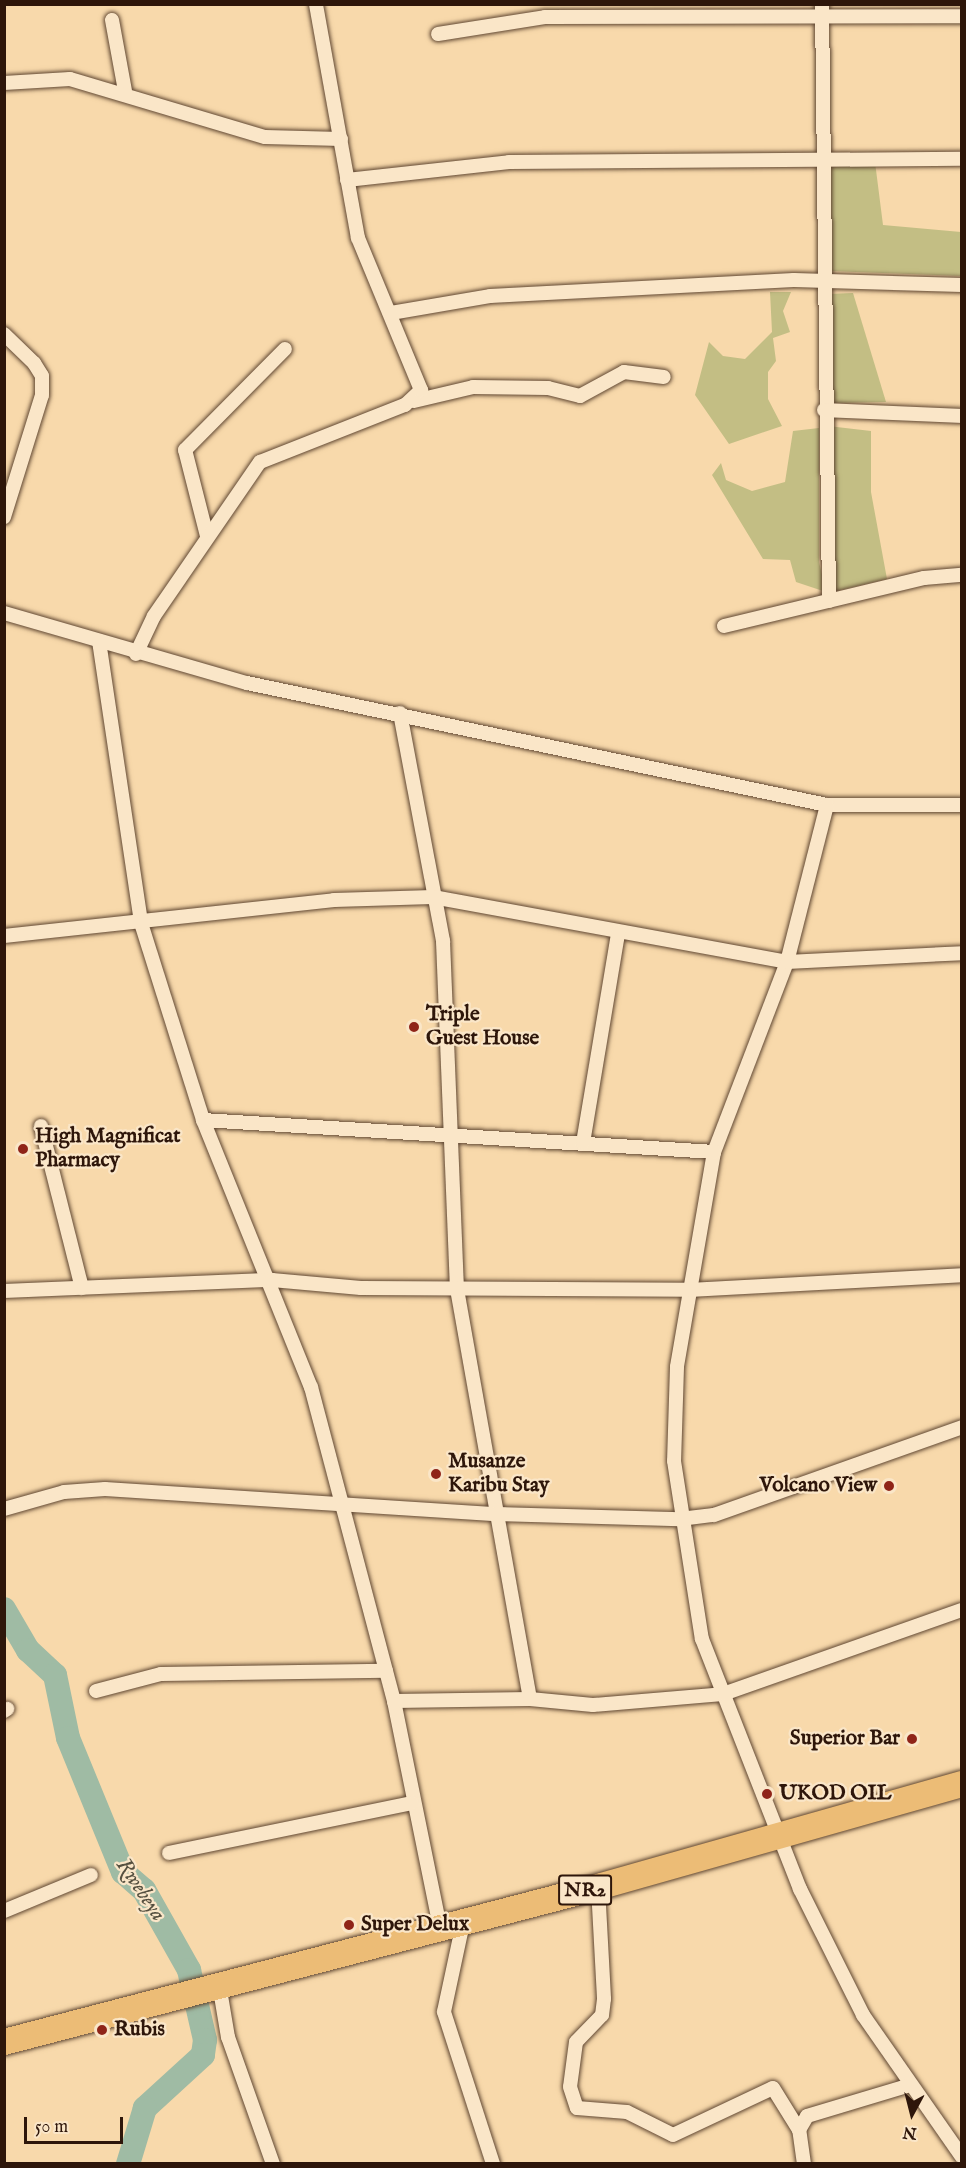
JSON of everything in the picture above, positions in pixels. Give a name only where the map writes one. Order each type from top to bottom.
[{"type":"highway","name":"NR2","points":[[4,2042],[598,1887],[962,1784]]},
{"type":"street","points":[[316,4],[358,238],[419,382],[414,401]]},
{"type":"street","points":[[438,34],[545,17],[822,9],[962,16]]},
{"type":"street","points":[[822,9],[824,410],[829,601]]},
{"type":"street","points":[[112,21],[125,92]]},
{"type":"street","points":[[4,83],[70,79],[125,92],[265,137],[341,139]]},
{"type":"street","points":[[347,180],[509,162],[822,157],[962,159]]},
{"type":"street","points":[[390,313],[490,296],[824,280],[962,285]]},
{"type":"street","points":[[4,334],[34,363],[42,376],[42,395],[4,517]]},
{"type":"street","points":[[207,536],[185,450],[285,349]]},
{"type":"street","points":[[136,654],[154,616],[207,536],[267,455],[414,401],[473,387],[548,388],[580,396],[624,372],[664,377]]},
{"type":"street","points":[[824,410],[962,416]]},
{"type":"street","points":[[724,626],[924,578],[962,575]]},
{"type":"street","points":[[4,613],[136,654],[247,683],[400,712],[827,806],[962,805]]},
{"type":"street","points":[[99,641],[141,923],[203,1120],[272,1280],[311,1387],[394,1701],[412,1803],[451,1925],[444,2012],[493,2163]]},
{"type":"street","points":[[400,712],[443,941],[457,1289],[530,1699]]},
{"type":"street","points":[[827,806],[787,962],[714,1152],[676,1367],[674,1461],[680,1519],[700,1628],[723,1694],[819,1934],[907,2086],[962,2157]]},
{"type":"street","points":[[4,936],[141,923],[334,900],[433,897],[618,933],[787,962],[962,953]]},
{"type":"street","points":[[583,1143],[618,933]]},
{"type":"street","points":[[203,1120],[714,1152]]},
{"type":"street","points":[[41,1126],[82,1288]]},
{"type":"street","points":[[4,1291],[272,1280],[457,1289],[689,1290],[962,1275]]},
{"type":"street","points":[[4,1509],[64,1492],[105,1489],[496,1514],[680,1519],[714,1515],[962,1427]]},
{"type":"street","points":[[394,1701],[530,1699],[593,1705],[723,1694],[962,1610]]},
{"type":"street","points":[[96,1691],[161,1674],[386,1671]]},
{"type":"street","points":[[169,1853],[412,1803]]},
{"type":"street","points":[[4,1911],[91,1875]]},
{"type":"street","points":[[598,1887],[604,1999],[602,2014],[576,2042],[570,2087],[577,2108],[627,2112],[673,2135],[773,2088],[799,2130],[804,2163]]},
{"type":"street","points":[[213,1986],[228,2037],[273,2163]]},
{"type":"street","points":[[799,2130],[807,2116],[907,2086]]},
{"type":"shaded area","points":[[875,162],[883,225],[961,232],[961,276],[830,271],[830,163]]},
{"type":"shaded area","points":[[770,292],[791,292],[783,311],[790,332],[773,338],[776,361],[768,372],[768,399],[782,426],[729,444],[695,395],[709,342],[723,356],[745,359],[772,332]]},
{"type":"shaded area","points":[[853,293],[886,402],[829,403],[828,294]]},
{"type":"shaded area","points":[[828,426],[871,431],[871,492],[887,579],[832,592]]},
{"type":"shaded area","points":[[819,428],[819,562],[826,592],[796,582],[790,560],[763,559],[712,475],[721,463],[726,480],[752,491],[785,482],[793,431]]},
{"type":"waterway","name":"Rwebeya","points":[[4,1609],[28,1650],[55,1675],[68,1738],[123,1872],[144,1890],[189,1970],[205,2040],[203,2055],[145,2108],[128,2164]]},
{"type":"place","name":"Triple Guest House","points":[[414,1027]]},
{"type":"place","name":"High Magnificat Pharmacy","points":[[23,1149]]},
{"type":"place","name":"Musanze Karibu Stay","points":[[436,1474]]},
{"type":"place","name":"Volcano View","points":[[889,1486]]},
{"type":"place","name":"Superior Bar","points":[[912,1739]]},
{"type":"place","name":"UKOD OIL","points":[[767,1794]]},
{"type":"place","name":"Super Delux","points":[[349,1925]]},
{"type":"place","name":"Rubis","points":[[102,2030]]}]
